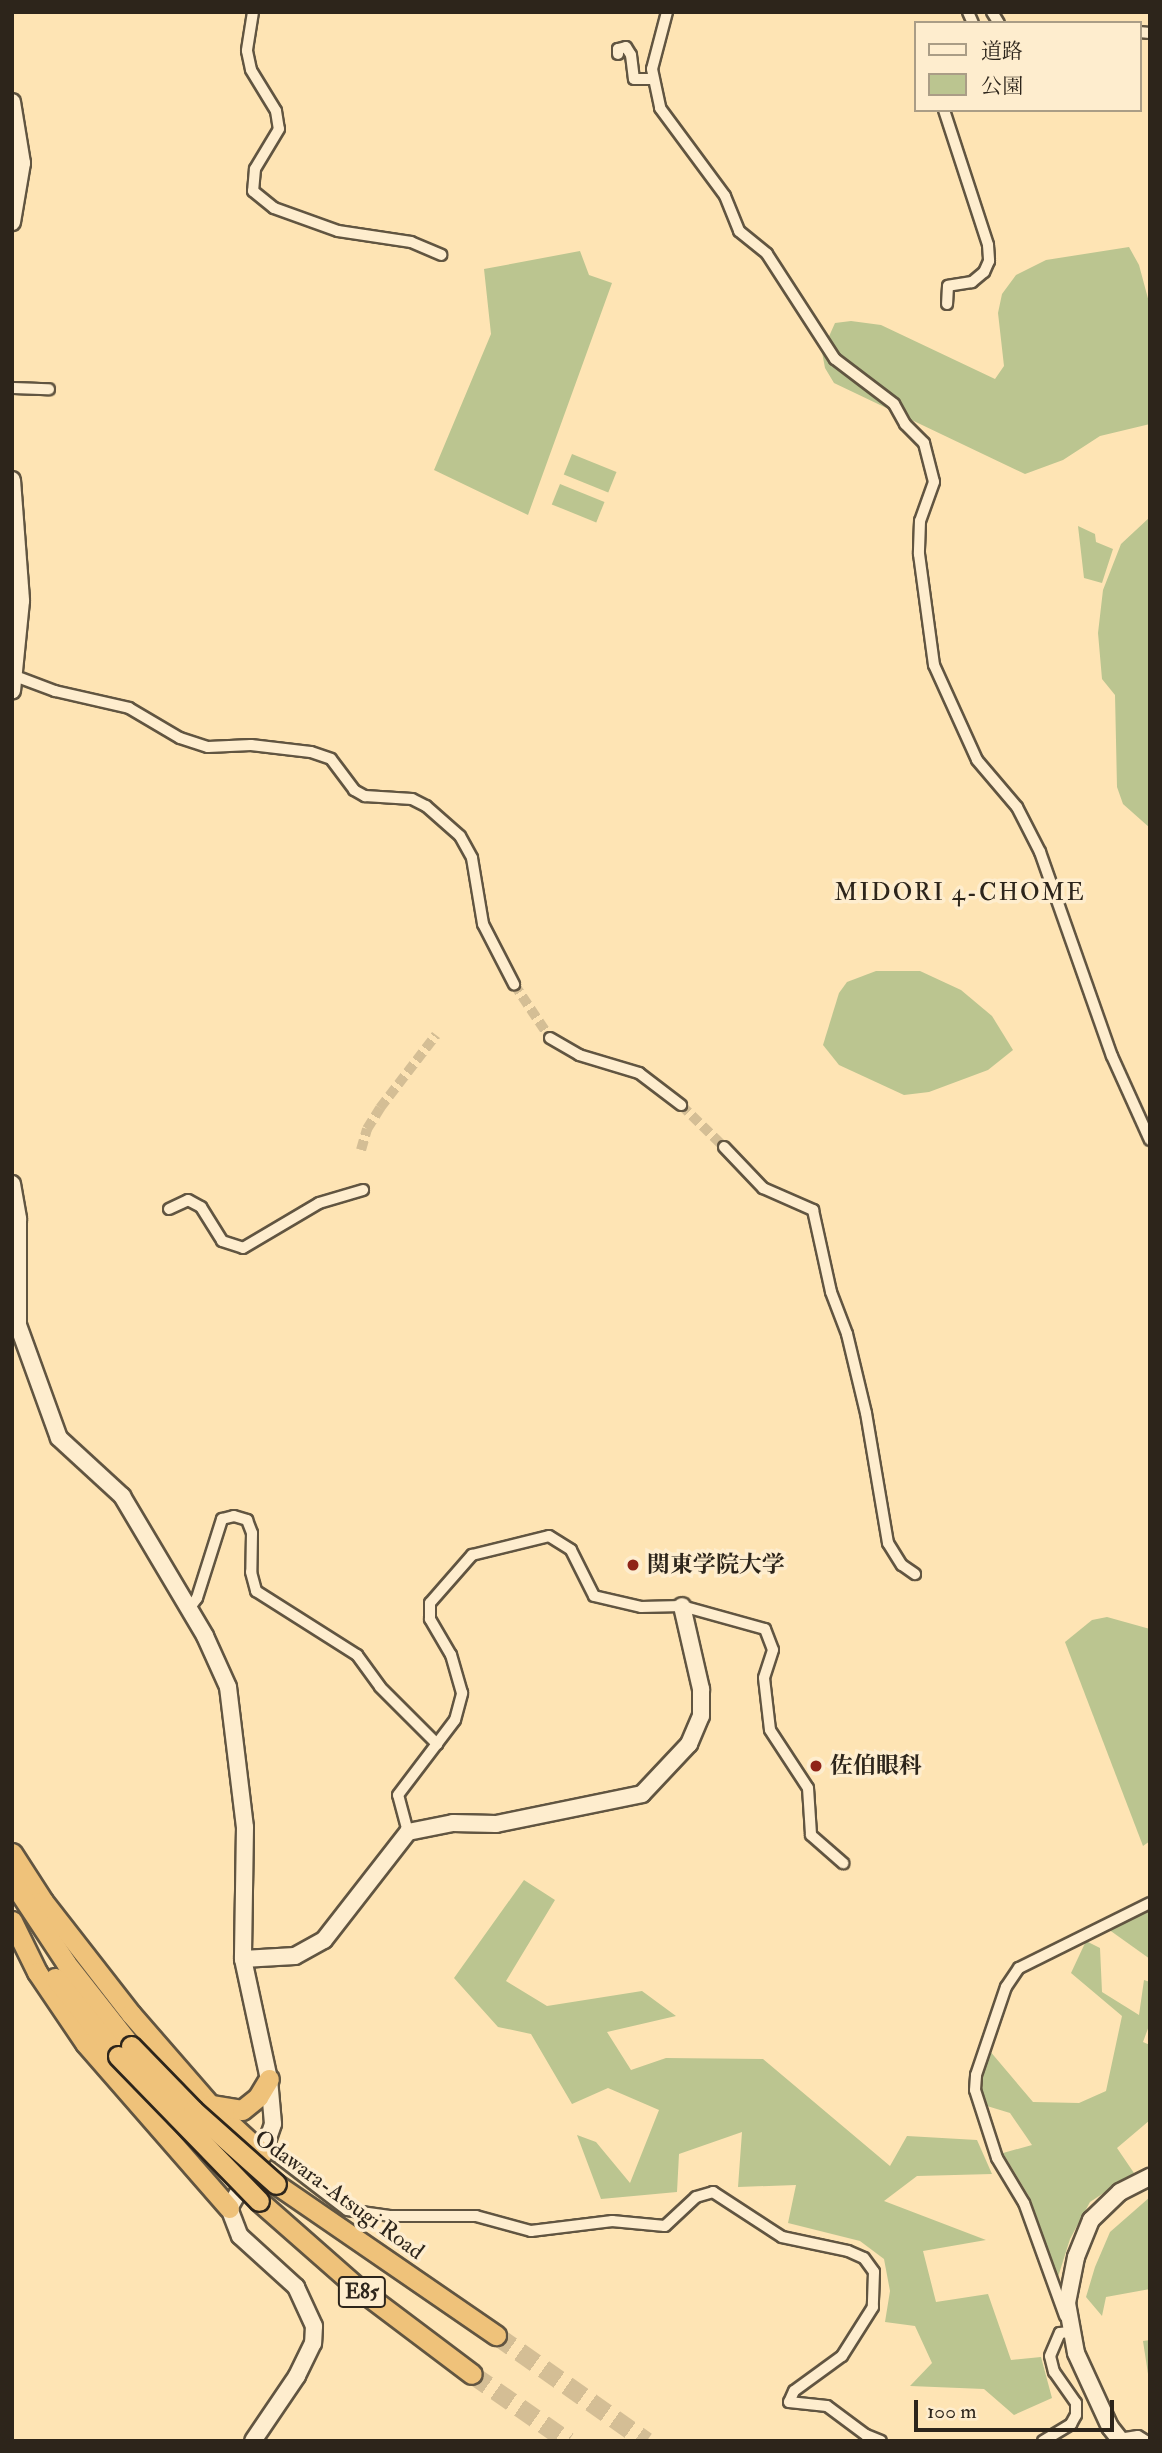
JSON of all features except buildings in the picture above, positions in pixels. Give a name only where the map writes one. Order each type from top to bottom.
[{"type":"highway","points":[[12,1853],[78,1948],[210,2105],[263,2150]]},
{"type":"highway","name":"Odawara-Atsugi Road","points":[[12,1881],[125,2051],[276,2184],[496,2335]]},
{"type":"highway","points":[[12,1920],[37,1972],[85,2043],[229,2208]]},
{"type":"highway","name":"Odawara-Atsugi Road","points":[[12,1920],[259,2202],[359,2289],[472,2374]]},
{"type":"highway","points":[[210,2105],[242,2110],[258,2097],[269,2079]]},
{"type":"street","points":[[253,12],[247,51],[251,70],[276,111],[279,129],[255,169],[253,191],[274,208],[338,232],[411,242],[441,255]]},
{"type":"street","points":[[667,12],[653,79],[660,108],[725,196],[739,231],[767,254],[835,359],[894,404],[905,424],[924,443],[934,482],[920,522],[919,554],[934,665],[977,760],[1017,807],[1040,852],[1102,1030],[1150,1140]]},
{"type":"street","points":[[618,54],[618,49],[626,47],[631,55],[635,79],[653,79]]},
{"type":"street","points":[[12,102],[22,163],[12,222]]},
{"type":"street","points":[[945,112],[988,245],[989,261],[984,272],[972,282],[948,286],[947,304]]},
{"type":"street","points":[[12,388],[48,389]]},
{"type":"street","points":[[12,480],[21,601],[14,672],[55,691],[129,708],[180,738],[208,747],[279,746],[311,752],[331,759],[354,790],[365,796],[412,799],[426,806],[460,836],[471,858],[483,925],[514,984]]},
{"type":"street","points":[[550,1038],[579,1055],[639,1073],[681,1105]]},
{"type":"street","points":[[723,1147],[763,1188],[813,1210],[831,1293],[847,1334],[866,1413],[888,1543],[902,1566],[915,1574]]},
{"type":"street","points":[[12,1184],[18,1219],[18,1325],[59,1438],[122,1496],[220,1664],[228,1687],[245,1827],[243,1959],[269,2079],[273,2124],[263,2150],[229,2208],[240,2236],[296,2287],[314,2326],[313,2343],[297,2376],[253,2441]]},
{"type":"street","points":[[169,1209],[188,1200],[201,1207],[222,1241],[243,1248],[319,1203],[363,1190]]},
{"type":"street","points":[[188,1609],[197,1598],[222,1519],[234,1516],[247,1520],[252,1533],[251,1572],[256,1591],[357,1656],[380,1686],[437,1744]]},
{"type":"street","points":[[408,1832],[398,1795],[455,1720],[462,1693],[452,1655],[429,1609],[443,1585],[472,1555],[515,1548],[542,1536],[556,1537],[571,1550],[594,1596],[633,1606],[682,1606],[765,1629],[774,1650],[764,1678],[770,1730],[808,1788],[811,1835],[843,1863]]},
{"type":"street","points":[[243,1959],[295,1956],[324,1940],[408,1832],[453,1824],[496,1824],[642,1794],[677,1759],[701,1716],[701,1689],[682,1606]]},
{"type":"street","points":[[1146,2441],[1138,2436],[1120,2440],[1095,2397],[1054,2296],[1024,2203],[997,2158],[975,2090],[976,2075],[1006,1987],[1019,1968],[1150,1903]]},
{"type":"street","points":[[263,2150],[347,2210],[390,2216],[475,2216],[531,2231],[612,2221],[665,2226],[696,2197],[713,2192],[782,2237],[864,2258],[874,2272],[873,2307],[842,2356],[794,2391],[789,2402],[827,2406],[866,2435],[881,2441]]},
{"type":"street","points":[[1069,2328],[1067,2303],[1076,2257],[1091,2220],[1120,2192],[1150,2177]]},
{"type":"street","points":[[1043,2441],[1070,2424],[1076,2415],[1076,2403],[1054,2372],[1050,2356],[1060,2333],[1069,2328]]},
{"type":"green space","points":[[1129,247],[1139,265],[1150,306],[1150,424],[1100,436],[1063,460],[1025,474],[834,383],[825,368],[822,352],[835,323],[851,321],[881,325],[995,379],[1004,366],[998,313],[1002,294],[1016,275],[1046,260]]},
{"type":"green space","points":[[580,251],[589,275],[612,283],[528,515],[434,470],[491,334],[484,269]]},
{"type":"green space","points":[[572,454],[617,472],[608,492],[564,474]]},
{"type":"green space","points":[[560,484],[605,502],[596,522],[552,504]]},
{"type":"green space","points":[[1150,517],[1150,828],[1123,804],[1117,787],[1115,695],[1102,679],[1098,633],[1103,590],[1121,544]]},
{"type":"green space","points":[[1078,526],[1095,534],[1096,542],[1113,549],[1102,583],[1084,578]]},
{"type":"green space","points":[[876,971],[920,971],[961,990],[992,1016],[1013,1050],[988,1070],[929,1092],[904,1095],[839,1065],[823,1045],[839,993],[847,982]]},
{"type":"green space","points":[[1107,1617],[1150,1629],[1150,1841],[1143,1846],[1065,1642],[1092,1620]]},
{"type":"green space","points":[[524,1880],[555,1900],[506,1981],[547,2006],[642,1991],[676,2016],[607,2032],[631,2070],[666,2058],[763,2059],[890,2166],[907,2136],[977,2140],[992,2174],[917,2176],[884,2201],[986,2240],[923,2251],[936,2302],[988,2294],[1011,2360],[1041,2357],[1052,2398],[1014,2415],[984,2389],[910,2386],[932,2363],[915,2326],[885,2322],[890,2291],[884,2259],[860,2241],[788,2223],[796,2185],[738,2187],[742,2132],[679,2154],[677,2192],[601,2199],[577,2135],[596,2142],[630,2183],[659,2110],[608,2088],[572,2104],[531,2034],[498,2027],[454,1978]]},
{"type":"green space","points":[[1150,1911],[1150,1959],[1108,1929]]},
{"type":"green space","points":[[1086,1941],[1100,1948],[1102,1992],[1139,2015],[1144,1980],[1150,1982],[1150,2023],[1143,2042],[1150,2045],[1150,2120],[1117,2148],[1134,2173],[1090,2202],[1070,2239],[1058,2277],[1030,2198],[1003,2153],[1032,2145],[1010,2113],[987,2106],[981,2086],[989,2050],[1033,2102],[1079,2103],[1106,2091],[1122,2016],[1071,1973]]},
{"type":"green space","points":[[1150,2197],[1150,2289],[1106,2297],[1102,2316],[1086,2297],[1095,2267],[1110,2232]]},
{"type":"green space","points":[[1150,2340],[1150,2387],[1143,2341]]},
{"type":"tunnel","points":[[514,984],[550,1038]]},
{"type":"tunnel","points":[[361,1150],[367,1129],[380,1108],[436,1035]]},
{"type":"tunnel","points":[[681,1105],[724,1147]]},
{"type":"tunnel","points":[[496,2335],[646,2441]]},
{"type":"tunnel","points":[[472,2374],[568,2441]]},
{"type":"place","name":"関東学院大学","points":[[633,1565]]},
{"type":"place","name":"佐伯眼科","points":[[816,1766]]},
{"type":"district","name":"MIDORI 4-CHOME","points":[[960,893]]}]
